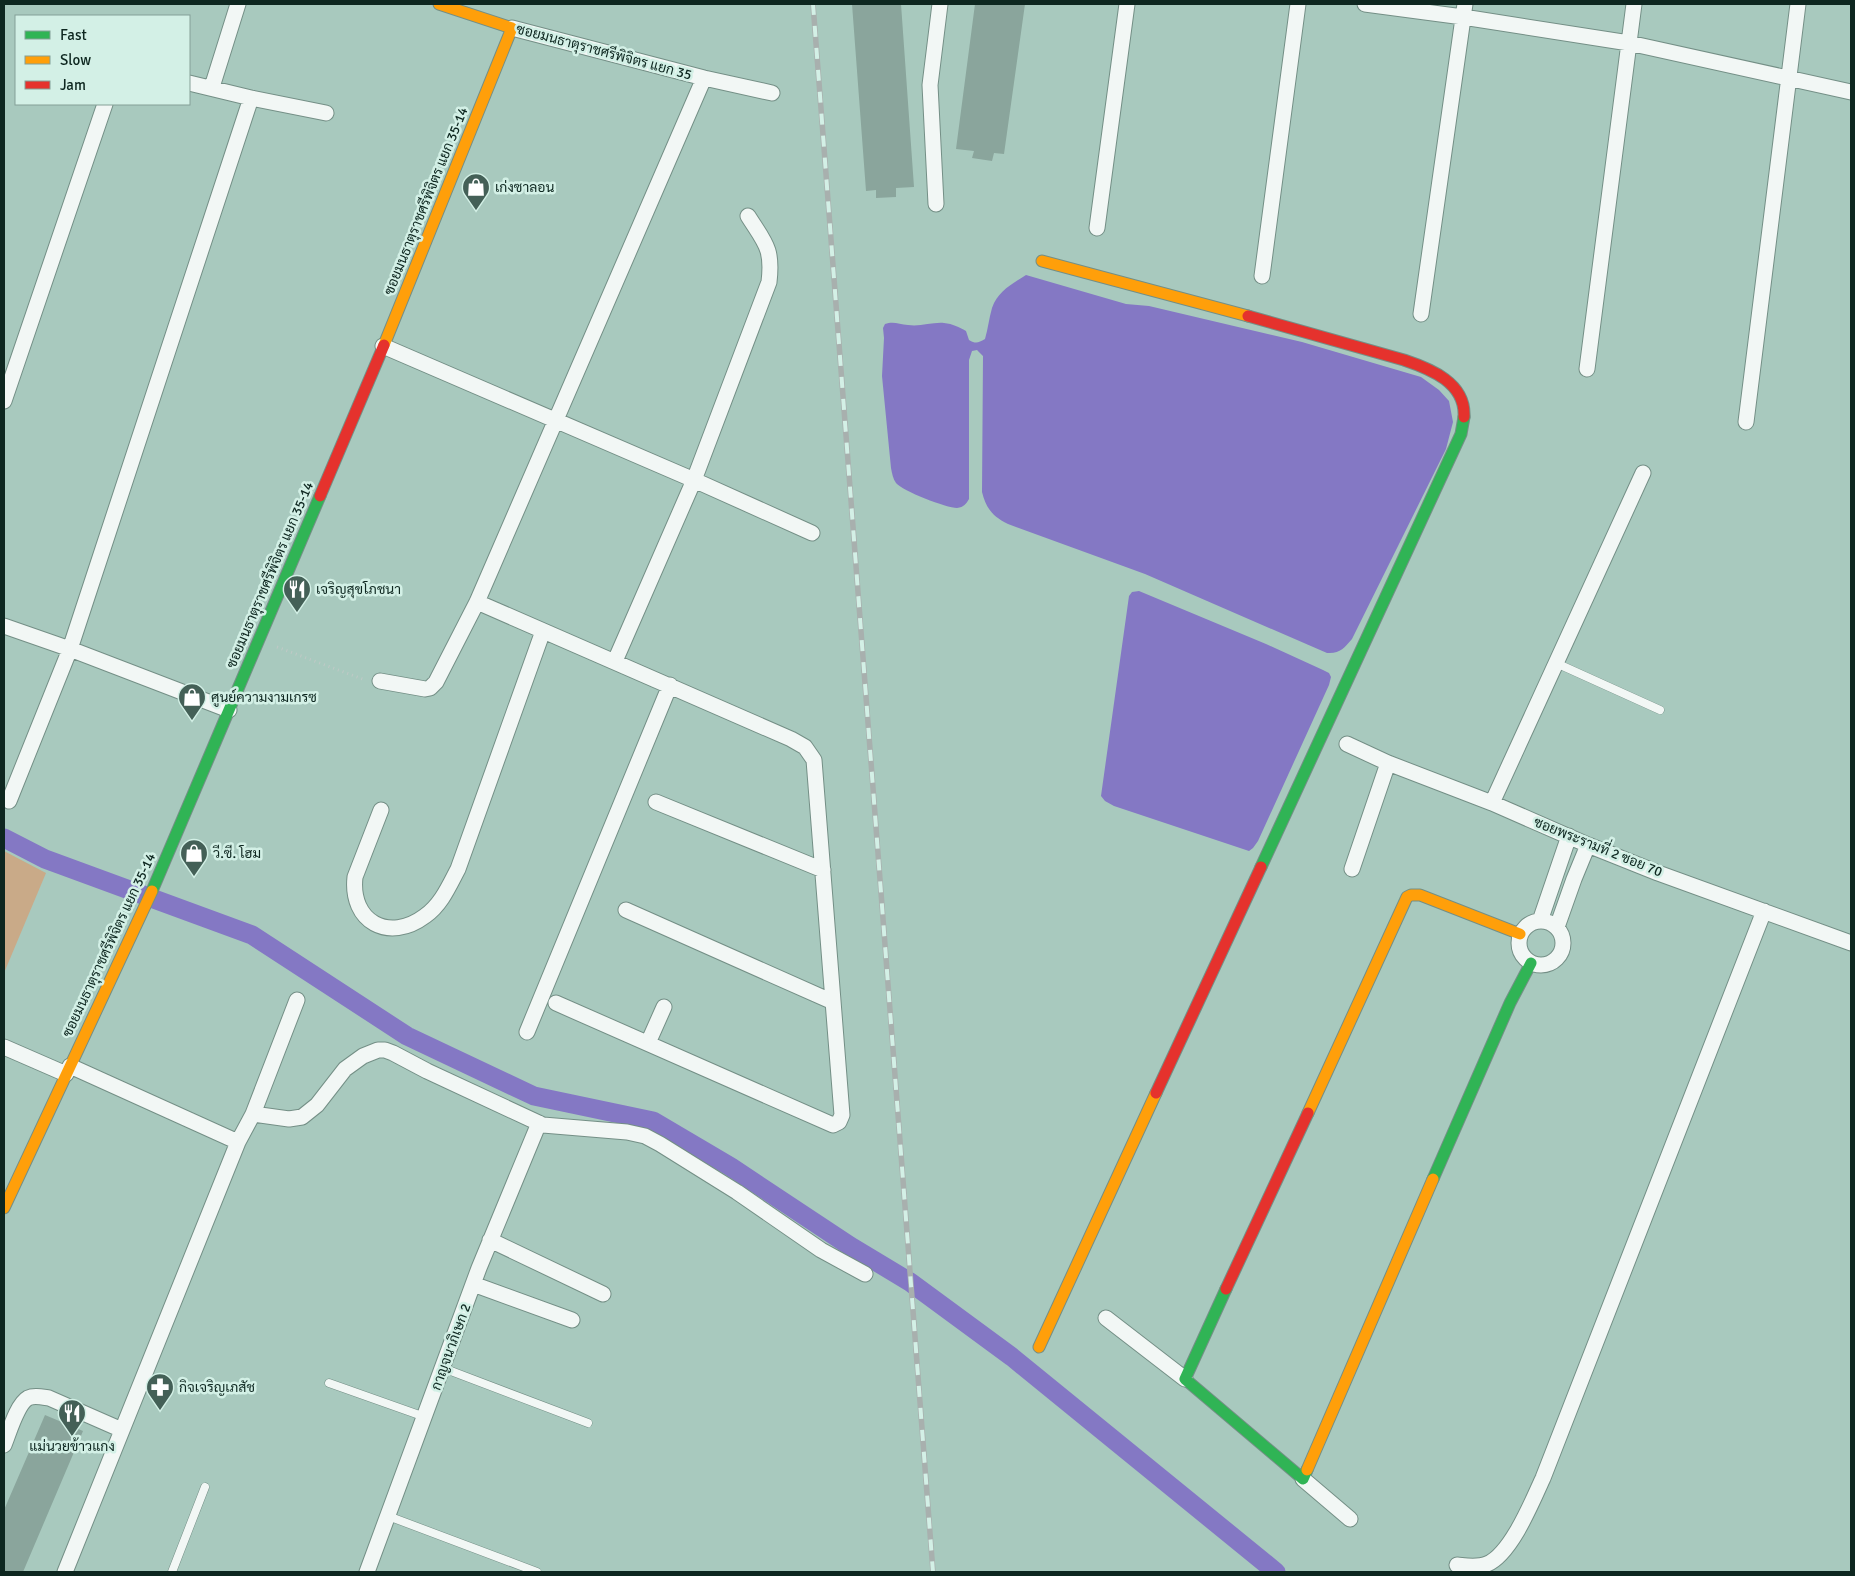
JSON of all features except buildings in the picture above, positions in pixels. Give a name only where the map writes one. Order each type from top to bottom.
[{"type":"street","points":[[212,87],[238,4]]},
{"type":"street","name":"ซอยมนธาตุราชศรีพิจิตร แยก 35","points":[[439,4],[512,28],[704,78],[772,93]]},
{"type":"street","points":[[936,204],[930,85],[940,4]]},
{"type":"street","points":[[1097,228],[1128,4]]},
{"type":"street","points":[[1262,276],[1298,4]]},
{"type":"street","points":[[1365,4],[1464,10],[1629,43],[1851,92]]},
{"type":"street","points":[[1588,369],[1634,4]]},
{"type":"street","points":[[1746,422],[1798,4]]},
{"type":"street","points":[[1421,314],[1464,10]]},
{"type":"street","name":"ซอยมนธาตุราชศรีพิจิตร แยก 35-14","points":[[4,1208],[136,923],[159,878],[383,346],[512,28]]},
{"type":"street","points":[[374,681],[425,689],[430,688],[436,682],[477,602],[704,78]]},
{"type":"street","points":[[190,82],[251,98],[326,113]]},
{"type":"street","points":[[9,802],[70,649],[251,98]]},
{"type":"street","points":[[4,402],[105,105]]},
{"type":"street","points":[[615,661],[694,480],[769,282],[770,256],[768,248],[748,216]]},
{"type":"street","points":[[1039,1347],[1461,434],[1466,410],[1461,395],[1448,381],[1438,374],[1419,366],[1328,338],[1042,261]]},
{"type":"street","points":[[383,346],[812,533]]},
{"type":"street","points":[[1492,803],[1643,473]]},
{"type":"street","points":[[477,602],[670,684],[805,747],[814,760],[842,1115],[839,1122],[833,1125],[556,1003]]},
{"type":"street","points":[[4,626],[70,649],[229,710]]},
{"type":"street","points":[[381,810],[355,877],[356,899],[368,920],[374,925],[388,928],[406,928],[426,916],[436,906],[458,869],[543,631]]},
{"type":"street","points":[[526,1032],[670,684]]},
{"type":"street","name":"ซอยพระรามที่ 2 ซอย 70","points":[[1347,744],[1388,763],[1492,803],[1658,873],[1851,943]]},
{"type":"street","points":[[1352,869],[1388,763]]},
{"type":"street","points":[[656,802],[823,870]]},
{"type":"street","points":[[1540,920],[1569,836]]},
{"type":"street","points":[[1557,927],[1588,845]]},
{"type":"street","points":[[1185,1379],[1406,897],[1420,895],[1520,934]]},
{"type":"street","points":[[626,910],[833,1002]]},
{"type":"street","points":[[1457,1565],[1473,1567],[1487,1564],[1500,1556],[1522,1522],[1535,1496],[1764,911]]},
{"type":"street","points":[[1540,920],[1547,921],[1557,927],[1563,940],[1561,953],[1557,959],[1544,965],[1531,963],[1525,959],[1519,948],[1520,934],[1528,924],[1540,920]]},
{"type":"street","points":[[1303,1479],[1510,1004],[1531,963]]},
{"type":"street","points":[[65,1572],[238,1142],[253,1114],[297,1000]]},
{"type":"street","points":[[648,1043],[664,1007]]},
{"type":"street","points":[[4,1048],[68,1070],[238,1142]]},
{"type":"street","points":[[253,1114],[289,1119],[302,1117],[317,1105],[345,1069],[363,1056],[378,1050],[385,1050],[539,1123],[552,1126],[628,1132],[645,1136],[737,1192],[821,1250],[865,1274]]},
{"type":"street","name":"กาญจนาภิเษก 2","points":[[367,1572],[473,1284],[539,1123]]},
{"type":"street","points":[[490,1240],[603,1294]]},
{"type":"street","points":[[473,1284],[572,1320]]},
{"type":"street","points":[[1106,1318],[1185,1379],[1350,1519]]},
{"type":"street","points":[[4,1445],[19,1409],[27,1398],[36,1396],[48,1398],[122,1430]]},
{"type":"lane","points":[[1556,663],[1660,710]]},
{"type":"lane","points":[[443,1368],[588,1423]]},
{"type":"lane","points":[[329,1383],[425,1417]]},
{"type":"lane","points":[[172,1572],[205,1487]]},
{"type":"lane","points":[[388,1516],[537,1572]]},
{"type":"path","points":[[259,640],[374,681]]},
{"type":"shaded area","points":[[1026,275],[1126,304],[1149,306],[1302,342],[1421,377],[1439,390],[1449,401],[1453,422],[1446,449],[1352,639],[1344,648],[1327,653],[1145,574],[1008,524],[994,515],[988,507],[982,492],[983,356],[977,350],[972,351],[969,360],[969,499],[966,504],[957,508],[935,502],[915,494],[896,483],[891,468],[882,376],[883,328],[885,324],[922,325],[947,323],[966,331],[969,340],[979,342],[985,339],[992,308],[998,297],[1006,288]]},
{"type":"shaded area","points":[[1139,591],[1266,644],[1329,673],[1331,677],[1258,841],[1249,851],[1114,806],[1105,801],[1101,796],[1129,596],[1132,592]]},
{"type":"shaded area","points":[[4,851],[46,873],[4,973]]},
{"type":"waterway","points":[[4,838],[45,859],[252,935],[407,1036],[534,1096],[653,1121],[731,1167],[850,1246],[910,1282],[1012,1357],[1276,1572]]},
{"type":"railway","points":[[813,4],[933,1572]]},
{"type":"traffic: fast","points":[[1261,867],[1461,434],[1464,417]]},
{"type":"traffic: fast","points":[[152,891],[320,496]]},
{"type":"traffic: fast","points":[[1433,1179],[1510,1003],[1531,963]]},
{"type":"traffic: fast","points":[[1226,1289],[1185,1379],[1303,1479],[1307,1470]]},
{"type":"traffic: slow","points":[[384,345],[512,28],[439,4]]},
{"type":"traffic: slow","points":[[1042,261],[1248,316]]},
{"type":"traffic: slow","points":[[4,1208],[152,891]]},
{"type":"traffic: slow","points":[[1308,1113],[1407,897],[1420,895],[1520,934]]},
{"type":"traffic: slow","points":[[1039,1347],[1156,1093]]},
{"type":"traffic: slow","points":[[1307,1470],[1433,1179]]},
{"type":"traffic: jam","points":[[1248,316],[1404,360],[1425,368],[1445,379],[1453,386],[1463,405],[1464,417]]},
{"type":"traffic: jam","points":[[320,496],[384,345]]},
{"type":"traffic: jam","points":[[1156,1093],[1261,867]]},
{"type":"traffic: jam","points":[[1226,1289],[1308,1113]]},
{"type":"place","name":"เก่งซาลอน","points":[[476,211]]},
{"type":"place","name":"เจริญสุขโภชนา","points":[[297,613]]},
{"type":"place","name":"ศูนย์ความงามเกรซ","points":[[192,721]]},
{"type":"place","name":"วี.ซี. โฮม","points":[[194,877]]},
{"type":"place","name":"กิจเจริญเภสัช","points":[[160,1411]]},
{"type":"place","name":"แม่นวยข้าวแกง","points":[[72,1437]]}]
